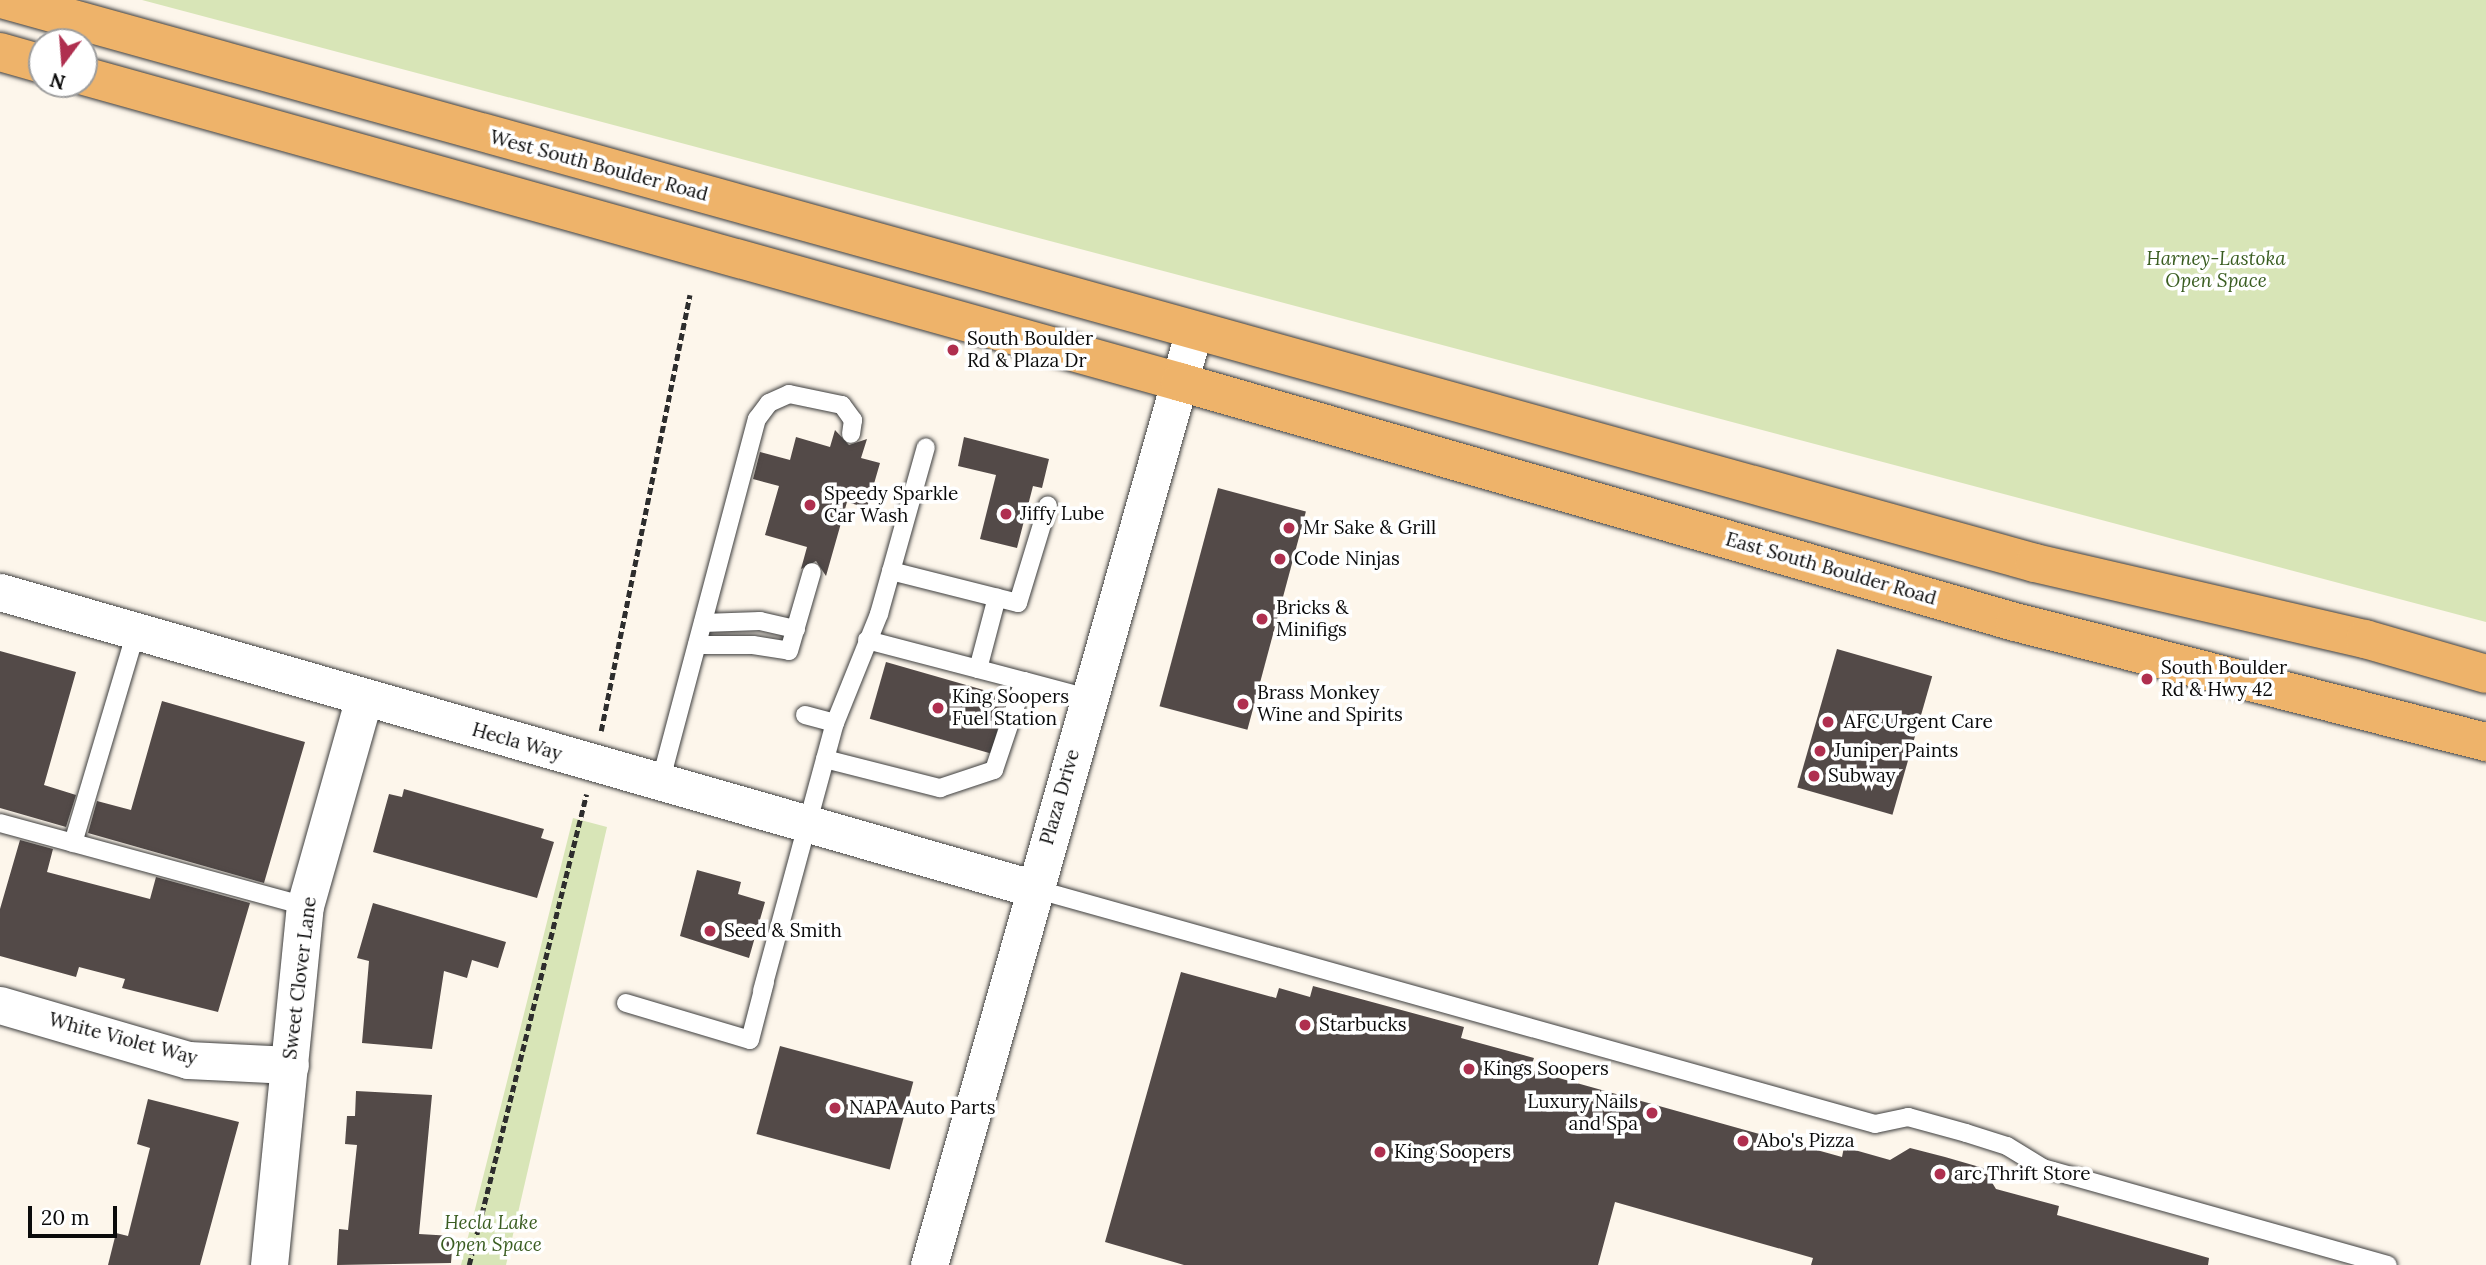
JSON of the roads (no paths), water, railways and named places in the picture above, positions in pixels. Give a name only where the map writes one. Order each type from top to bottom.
[{"type":"main road","name":"West South Boulder Road","points":[[5,0],[1194,330]]},
{"type":"main road","points":[[0,52],[28,60]]},
{"type":"main road","points":[[98,80],[1180,382]]},
{"type":"main road","points":[[1194,330],[2035,563],[2365,639],[2486,674]]},
{"type":"main road","name":"East South Boulder Road","points":[[1180,382],[2015,622],[2486,743]]},
{"type":"street","name":"Plaza Drive","points":[[929,1265],[1194,330]]},
{"type":"street","name":"Hecla Way","points":[[0,592],[1035,889]]},
{"type":"street","name":"Sweet Clover Lane","points":[[269,1265],[305,906],[363,697]]},
{"type":"street","name":"White Violet Way","points":[[0,1005],[188,1059],[290,1065]]},
{"type":"lane","points":[[660,783],[757,419],[769,402],[789,394],[842,405],[853,420],[851,434]]},
{"type":"lane","points":[[626,1003],[750,1040],[835,723],[891,571],[926,447]]},
{"type":"lane","points":[[891,571],[1018,603],[1048,505]]},
{"type":"lane","points":[[697,645],[753,645],[789,651],[812,572]]},
{"type":"lane","points":[[978,669],[997,597]]},
{"type":"lane","points":[[703,623],[760,621],[796,629]]},
{"type":"lane","points":[[73,843],[136,632]]},
{"type":"lane","points":[[867,640],[1088,698]]},
{"type":"lane","points":[[825,759],[940,788],[971,780],[994,770],[1024,681]]},
{"type":"lane","points":[[805,715],[835,723]]},
{"type":"lane","points":[[0,823],[305,906]]},
{"type":"lane","points":[[1035,889],[1875,1124],[1908,1117],[2007,1146],[2043,1168],[2388,1265]]},
{"type":"place","name":"South Boulder Rd & Plaza Dr","points":[[953,350]]},
{"type":"place","name":"Speedy Sparkle Car Wash","points":[[810,505]]},
{"type":"place","name":"Jiffy Lube","points":[[1006,514]]},
{"type":"place","name":"Mr Sake & Grill","points":[[1289,528]]},
{"type":"place","name":"Code Ninjas","points":[[1280,559]]},
{"type":"place","name":"Bricks & Minifigs","points":[[1262,619]]},
{"type":"place","name":"South Boulder Rd & Hwy 42","points":[[2147,679]]},
{"type":"place","name":"Brass Monkey Wine and Spirits","points":[[1243,704]]},
{"type":"place","name":"King Soopers Fuel Station","points":[[938,708]]},
{"type":"place","name":"AFC Urgent Care","points":[[1828,722]]},
{"type":"place","name":"Juniper Paints","points":[[1820,751]]},
{"type":"place","name":"Subway","points":[[1814,776]]},
{"type":"place","name":"Seed & Smith","points":[[710,931]]},
{"type":"place","name":"Starbucks","points":[[1305,1025]]},
{"type":"place","name":"Kings Soopers","points":[[1469,1069]]},
{"type":"place","name":"NAPA Auto Parts","points":[[835,1108]]},
{"type":"place","name":"Luxury Nails and Spa","points":[[1652,1113]]},
{"type":"place","name":"Abo's Pizza","points":[[1743,1141]]},
{"type":"place","name":"King Soopers","points":[[1380,1152]]},
{"type":"place","name":"arc Thrift Store","points":[[1940,1174]]},
{"type":"park label","name":"Harney-Lastoka Open Space","points":[[2216,270]]},
{"type":"park label","name":"Hecla Lake Open Space","points":[[491,1234]]}]
